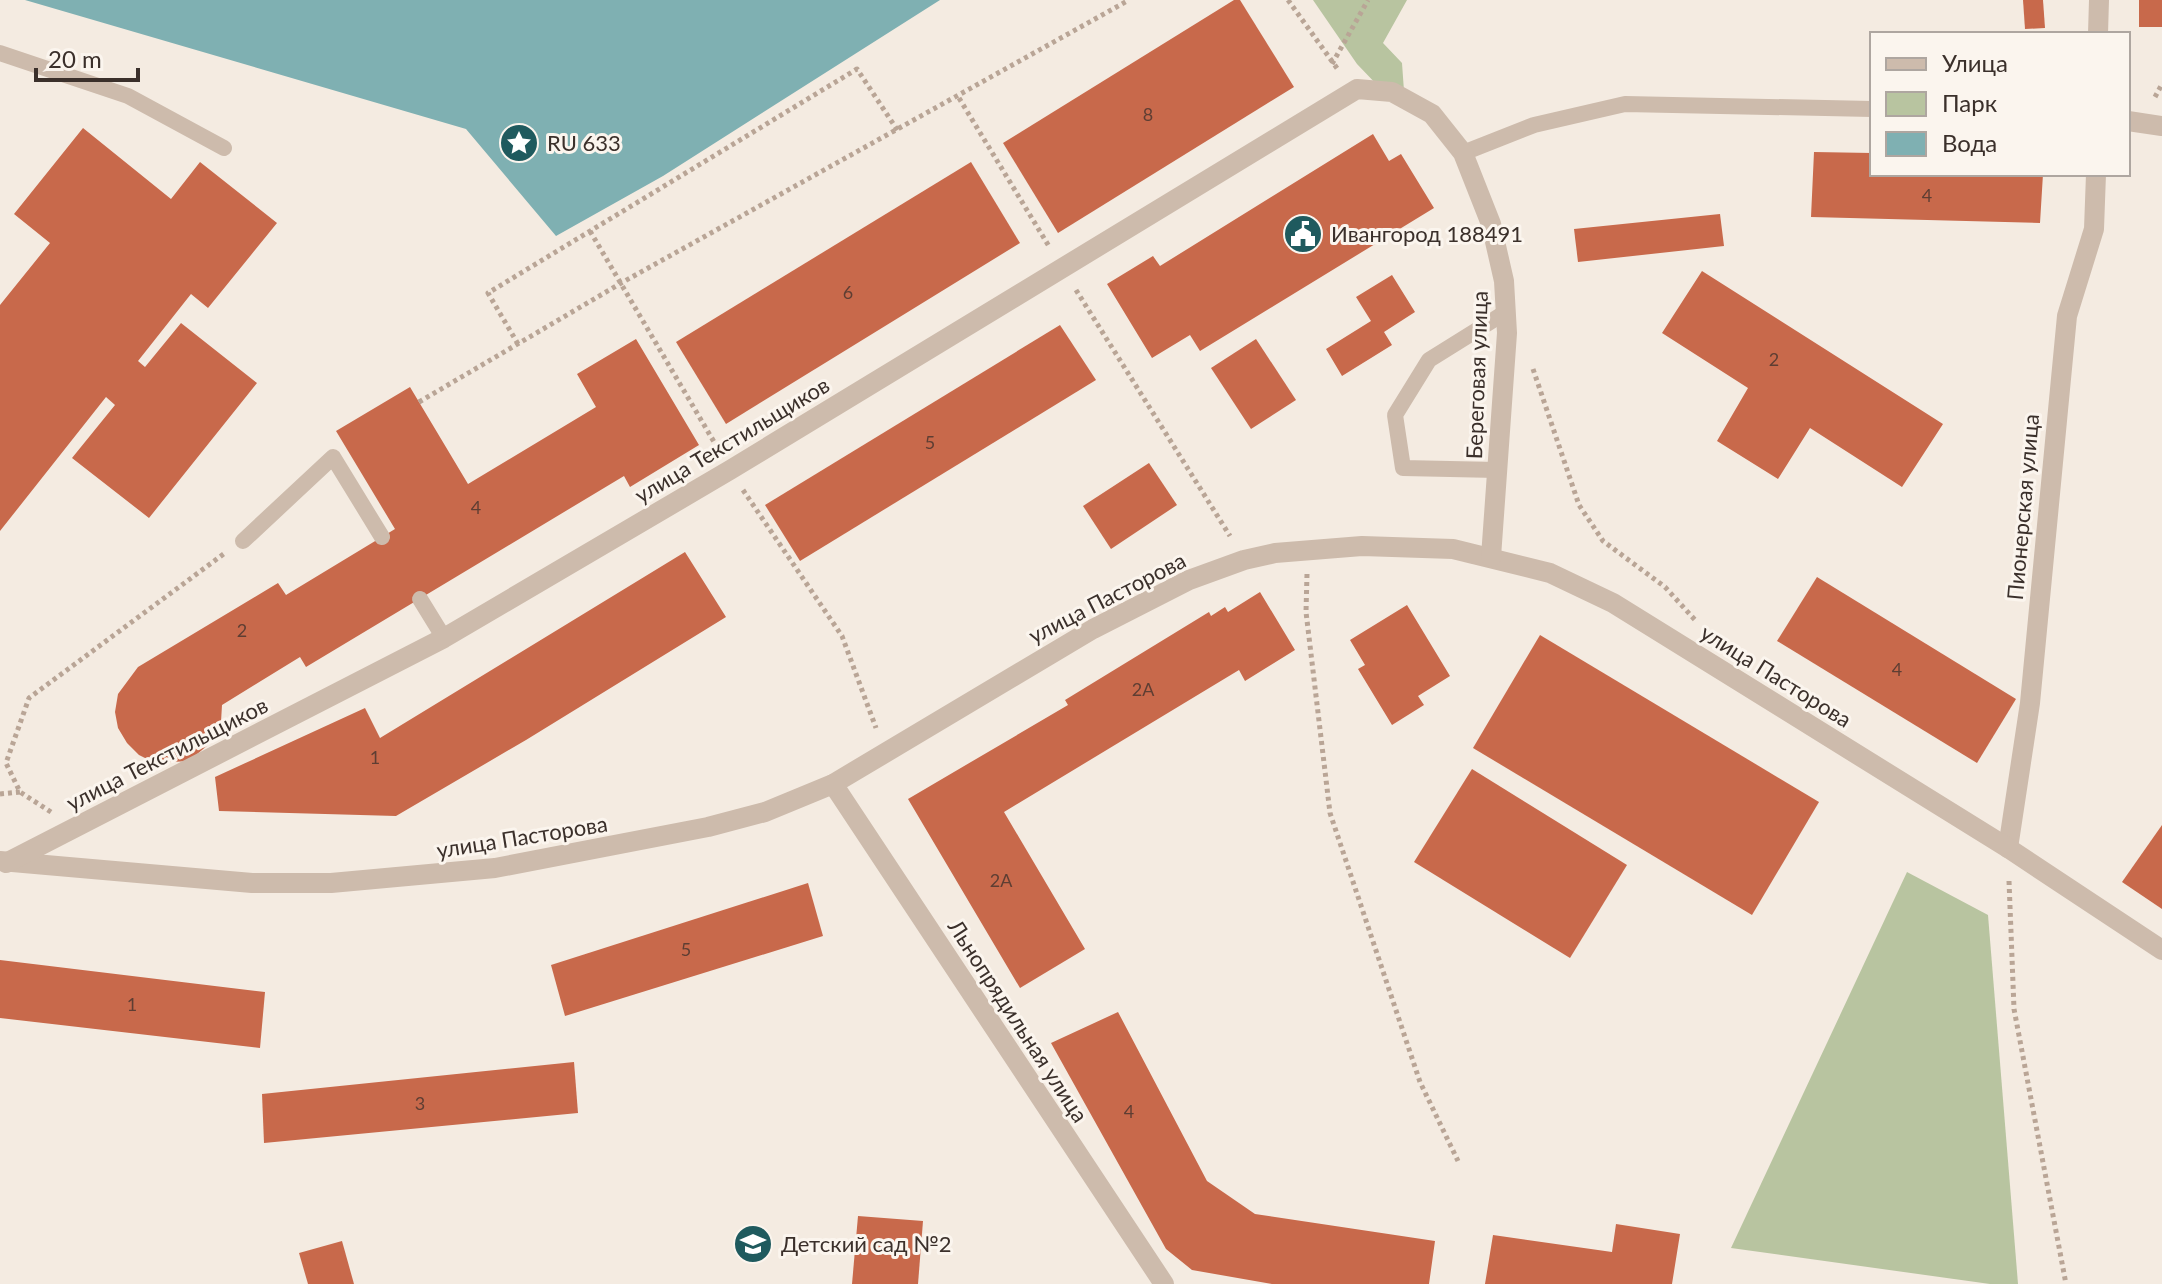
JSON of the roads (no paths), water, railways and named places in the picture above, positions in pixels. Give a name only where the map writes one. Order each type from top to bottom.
[{"type":"street","points":[[2098,32],[2099,0]]},
{"type":"street","name":"улица Текстильщиков","points":[[2,863],[86,823],[444,638],[730,470],[1357,89],[1392,92],[1432,114],[1463,153]]},
{"type":"street","points":[[2130,121],[2162,126]]},
{"type":"street","name":"Береговая улица","points":[[1463,153],[1491,224],[1504,281],[1506,312],[1491,557]]},
{"type":"street","name":"Пионерская улица","points":[[2008,848],[2030,703],[2067,316],[2094,229],[2096,176]]},
{"type":"street","name":"улица Пасторова","points":[[2,863],[252,883],[404,878],[559,858],[708,827],[765,812],[833,784],[1093,629],[1189,580],[1244,560],[1308,549],[1412,547],[1453,549],[1550,573],[1613,603],[2008,848],[2162,950]]},
{"type":"street","name":"Льнопрядильная улица","points":[[833,784],[1164,1284]]},
{"type":"lane","points":[[0,53],[128,96],[224,148]]},
{"type":"lane","points":[[1463,153],[1534,125],[1625,104],[1870,109]]},
{"type":"lane","points":[[1497,470],[1403,468],[1395,415],[1429,360],[1506,312]]},
{"type":"lane","points":[[243,541],[333,457],[382,537]]},
{"type":"lane","points":[[420,599],[444,638]]},
{"type":"water","points":[[25,0],[940,0],[663,176],[556,236],[466,129]]},
{"type":"place","name":"RU 633","points":[[519,143]]},
{"type":"place","name":"Ивангород 188491","points":[[1303,234]]},
{"type":"place","name":"Детский сад №2","points":[[753,1244]]}]
